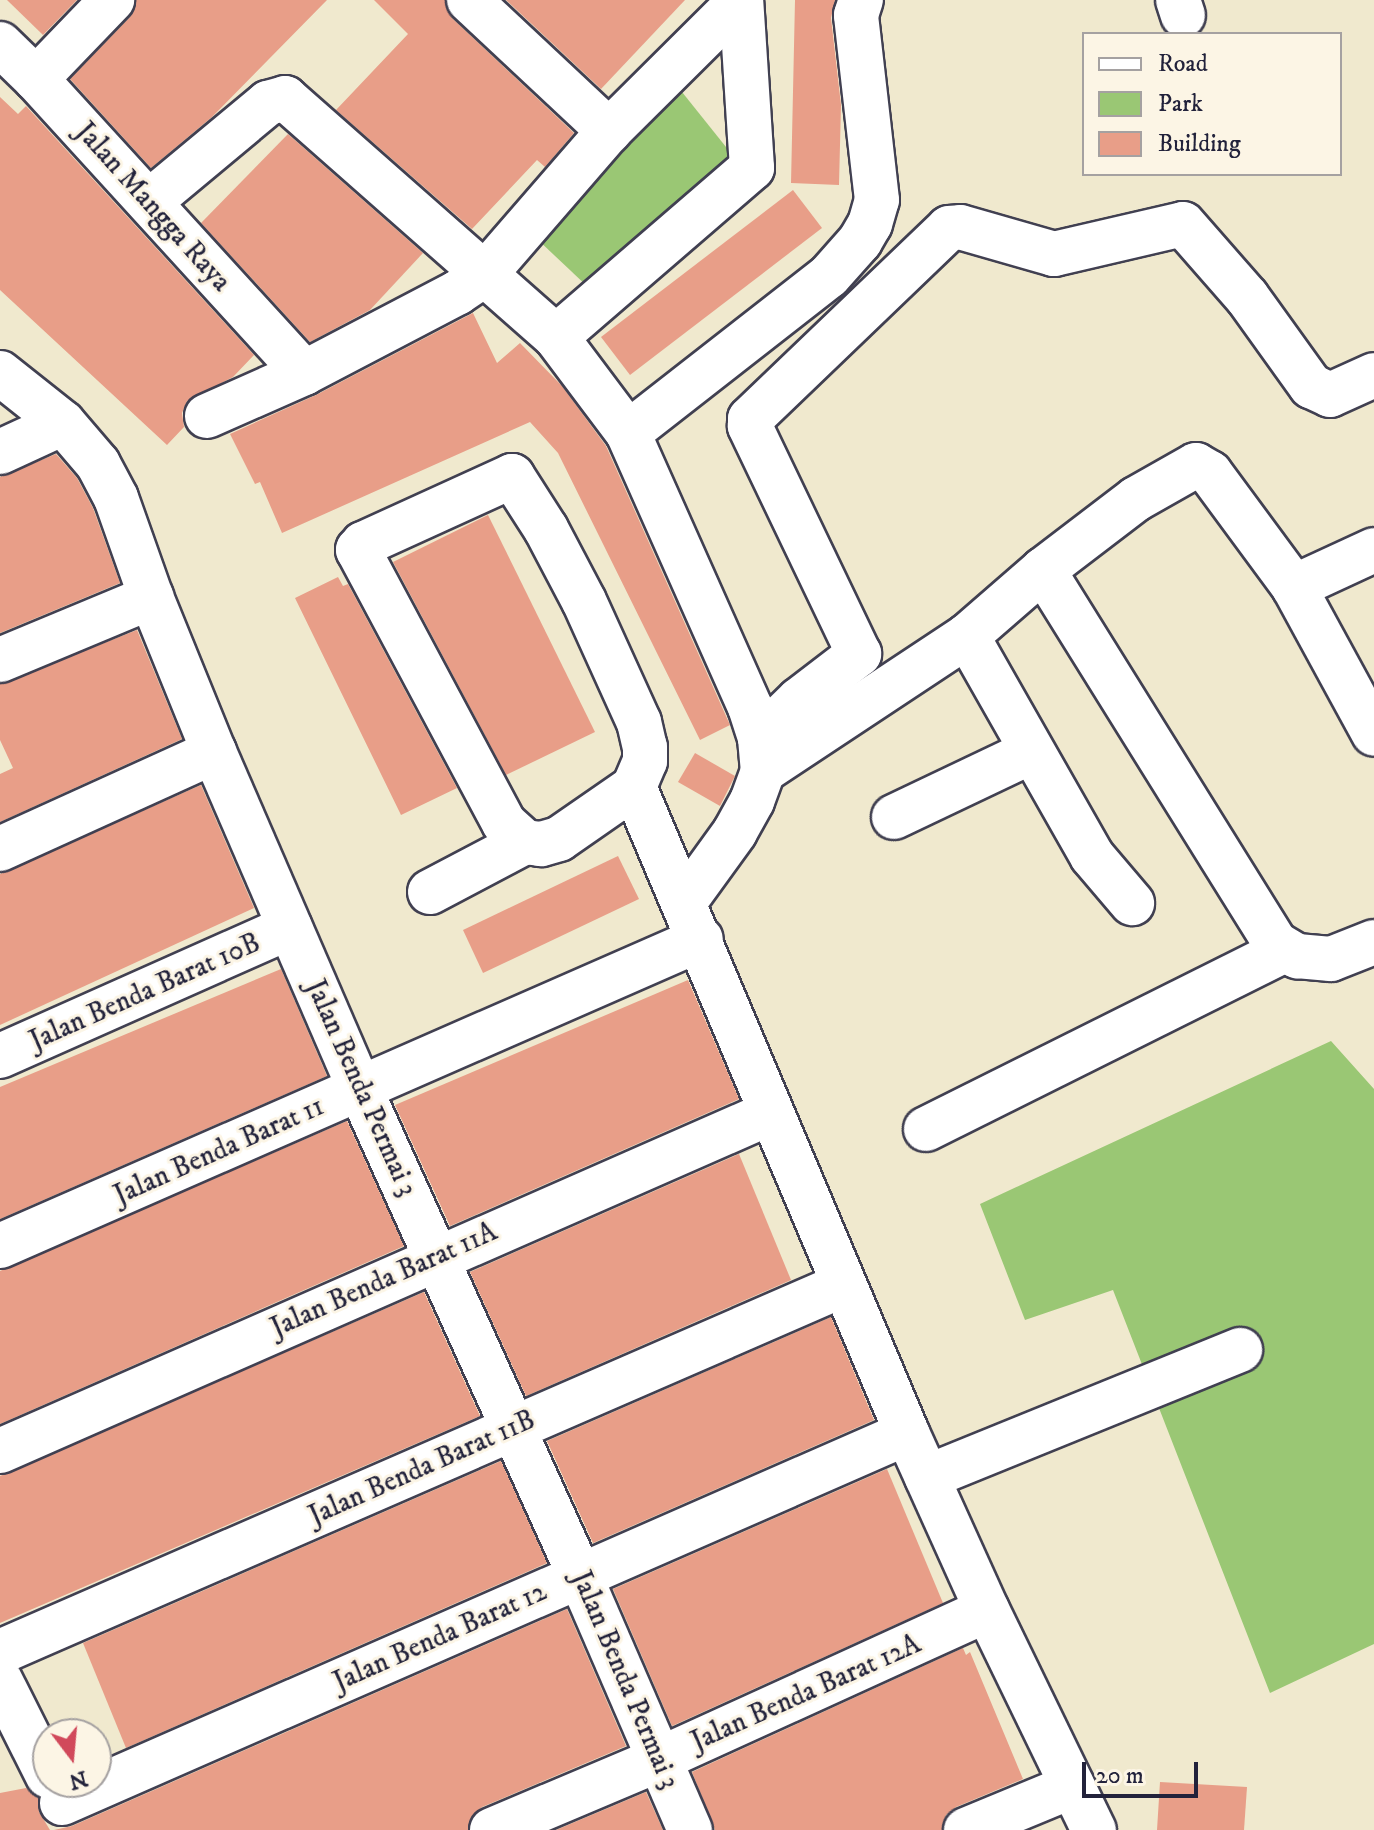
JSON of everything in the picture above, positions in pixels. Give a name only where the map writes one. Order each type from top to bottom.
[{"type":"street","points":[[36,79],[112,0]]},
{"type":"street","points":[[469,0],[609,131]]},
{"type":"street","points":[[207,416],[304,373],[457,293],[485,274],[609,131],[741,0]]},
{"type":"street","points":[[556,337],[752,168],[741,0]]},
{"type":"street","points":[[628,433],[829,276],[860,241],[870,224],[877,200],[856,15],[861,0]]},
{"type":"street","name":"Jalan Mangga Raya","points":[[0,44],[36,79],[304,373]]},
{"type":"street","points":[[149,202],[268,103],[285,98],[556,337],[628,433],[750,707],[761,754]]},
{"type":"street","points":[[693,920],[735,832],[761,754],[799,700],[859,654],[750,426],[750,419],[949,228],[960,227],[1054,254],[1183,224],[1247,297],[1311,386],[1330,395],[1374,375]]},
{"type":"street","name":"Jalan Benda Permai 3","points":[[0,373],[63,423],[98,464],[116,498],[151,597],[214,752],[360,1089],[580,1576],[690,1830]]},
{"type":"street","points":[[0,452],[63,423]]},
{"type":"street","points":[[761,754],[967,636],[1043,570],[1136,499],[1196,465],[1210,473],[1294,587],[1374,734]]},
{"type":"street","points":[[430,892],[525,842],[541,844],[559,839],[634,787],[645,761],[639,722],[584,601],[515,478],[504,478],[360,545],[360,556],[504,823],[525,842]]},
{"type":"street","points":[[1294,587],[1374,550]]},
{"type":"street","points":[[1043,570],[1275,943],[1283,951],[1297,956],[1331,959],[1374,942]]},
{"type":"street","points":[[0,660],[151,597]]},
{"type":"street","points":[[967,636],[1030,752],[1092,856],[1132,903]]},
{"type":"street","points":[[0,849],[214,752]]},
{"type":"street","points":[[894,817],[1030,752]]},
{"type":"street","points":[[634,787],[693,920],[770,1113],[907,1433],[987,1610],[1094,1830]]},
{"type":"street","name":"Jalan Benda Barat 11","points":[[0,1246],[360,1089],[693,920]]},
{"type":"street","name":"Jalan Benda Barat 10B","points":[[0,1056],[290,927]]},
{"type":"street","points":[[926,1129],[1283,951]]},
{"type":"street","name":"Jalan Benda Barat 11A","points":[[0,1451],[770,1113]]},
{"type":"street","name":"Jalan Benda Barat 11B","points":[[0,1652],[843,1285]]},
{"type":"street","points":[[927,1477],[1240,1350]]},
{"type":"street","name":"Jalan Benda Barat 12","points":[[112,1775],[907,1433]]},
{"type":"street","name":"Jalan Benda Barat 12A","points":[[492,1830],[660,1759],[987,1610]]},
{"type":"street","points":[[0,1680],[32,1745]]},
{"type":"street","points":[[966,1830],[1072,1786]]},
{"type":"green space","points":[[678,87],[738,162],[589,288],[536,238]]},
{"type":"green space","points":[[1331,1041],[1374,1089],[1374,1644],[1270,1693],[1113,1290],[1025,1320],[980,1204]]},
{"type":"building","points":[[7,0],[77,0],[43,35]]},
{"type":"building","points":[[136,0],[327,0],[212,117],[151,168],[70,79],[130,17]]},
{"type":"building","points":[[374,0],[445,0],[452,18],[574,133],[545,167],[537,160],[472,229],[336,110],[408,34]]},
{"type":"building","points":[[506,0],[685,0],[601,89]]},
{"type":"building","points":[[795,0],[835,0],[831,18],[841,105],[839,185],[791,183]]},
{"type":"building","points":[[0,97],[18,114],[26,106],[254,355],[233,377],[187,401],[182,413],[184,427],[167,445],[0,290]]},
{"type":"building","points":[[288,134],[423,253],[370,310],[310,342],[201,223]]},
{"type":"building","points":[[793,190],[822,228],[630,375],[601,337]]},
{"type":"building","points":[[473,313],[497,363],[520,343],[562,386],[606,446],[730,725],[700,740],[558,453],[530,422],[282,533],[260,482],[255,484],[230,434],[316,395]]},
{"type":"building","points":[[56,454],[77,478],[93,508],[120,583],[0,633],[0,477]]},
{"type":"building","points":[[488,515],[595,732],[506,775],[393,562]]},
{"type":"building","points":[[338,577],[343,586],[348,584],[457,788],[401,815],[295,598]]},
{"type":"building","points":[[137,630],[182,739],[0,822],[0,774],[13,768],[0,740],[0,684]]},
{"type":"building","points":[[695,753],[735,776],[720,806],[678,782]]},
{"type":"building","points":[[201,785],[254,908],[0,1025],[0,874]]},
{"type":"building","points":[[618,856],[639,899],[483,973],[463,930]]},
{"type":"building","points":[[281,969],[327,1076],[0,1219],[0,1087]]},
{"type":"building","points":[[688,980],[739,1099],[450,1226],[395,1105]]},
{"type":"building","points":[[347,1121],[404,1246],[0,1424],[0,1271]]},
{"type":"building","points":[[739,1154],[791,1280],[526,1396],[470,1272]]},
{"type":"building","points":[[424,1292],[480,1416],[0,1623],[0,1476]]},
{"type":"building","points":[[831,1317],[874,1420],[593,1543],[547,1441]]},
{"type":"building","points":[[501,1461],[547,1563],[126,1748],[83,1643]]},
{"type":"building","points":[[887,1469],[943,1603],[672,1726],[613,1589]]},
{"type":"building","points":[[567,1609],[626,1746],[482,1807],[472,1816],[468,1830],[54,1830],[72,1826]]},
{"type":"building","points":[[963,1648],[966,1655],[970,1652],[1023,1779],[956,1807],[946,1815],[942,1830],[715,1830],[692,1772]]},
{"type":"building","points":[[1160,1782],[1247,1787],[1244,1830],[1157,1830]]},
{"type":"building","points":[[26,1788],[32,1793],[32,1798],[38,1798],[39,1812],[50,1830],[0,1830],[0,1793]]},
{"type":"building","points":[[646,1792],[663,1830],[556,1830]]}]
